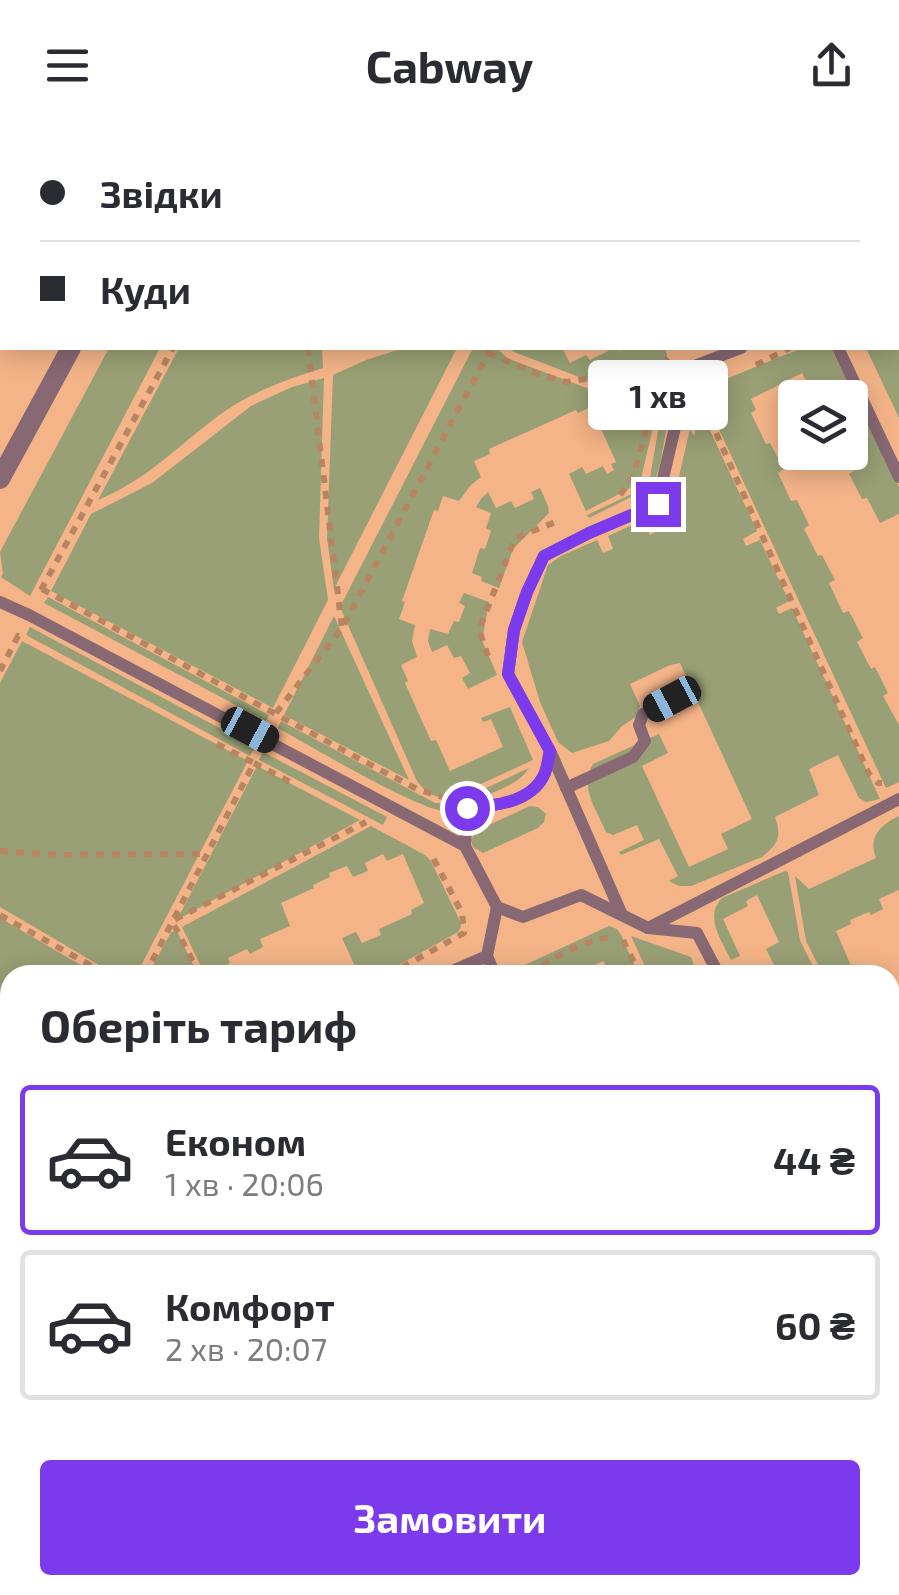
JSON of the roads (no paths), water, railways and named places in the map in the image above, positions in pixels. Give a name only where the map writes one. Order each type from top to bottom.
[{"type":"street","points":[[0,480],[69,350]]},
{"type":"lane","points":[[622,915],[550,751],[508,674],[514,630],[544,556],[658,504],[689,368],[736,350]]},
{"type":"lane","points":[[839,350],[899,477]]},
{"type":"lane","points":[[0,602],[465,846]]},
{"type":"lane","points":[[566,788],[633,757],[645,741],[639,725],[643,714],[672,699]]},
{"type":"lane","points":[[491,965],[487,956],[497,908],[465,846],[467,808],[502,806],[528,793],[544,777],[550,751]]},
{"type":"lane","points":[[648,928],[899,799]]},
{"type":"lane","points":[[497,908],[523,917],[581,895],[648,928],[698,932],[714,965]]},
{"type":"lane","points":[[466,965],[487,956]]}]
